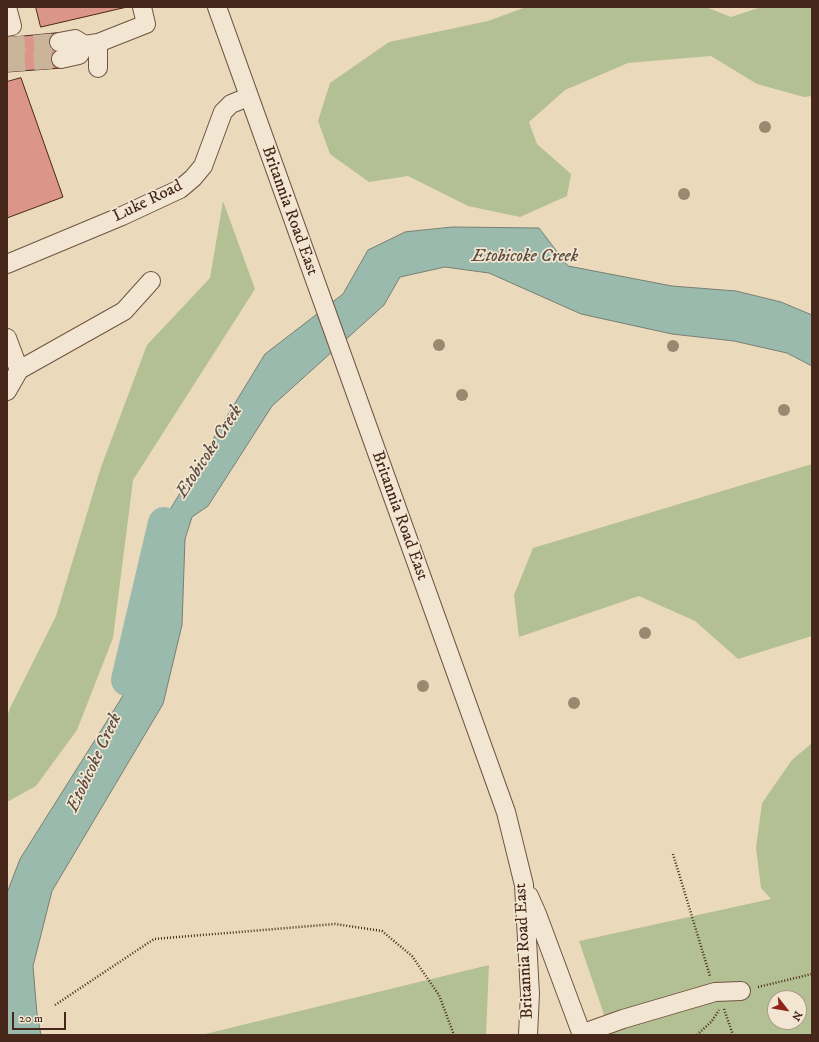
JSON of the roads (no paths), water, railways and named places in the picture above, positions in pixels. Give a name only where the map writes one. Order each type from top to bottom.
[{"type":"street","points":[[7,7],[12,26],[7,27]]},
{"type":"street","points":[[60,51],[79,55],[92,44],[146,24],[142,7]]},
{"type":"street","name":"Britannia Road East","points":[[217,7],[248,97],[506,812],[524,885],[530,994],[528,1035]]},
{"type":"street","points":[[92,44],[98,68]]},
{"type":"street","name":"Luke Road","points":[[7,264],[122,216],[180,189],[193,178],[203,166],[223,112],[231,104],[248,97]]},
{"type":"street","points":[[7,391],[19,370],[124,311],[151,281]]},
{"type":"street","points":[[7,338],[19,370]]},
{"type":"street","points":[[524,885],[537,914],[581,1034],[623,1019],[719,998],[741,991]]},
{"type":"water","name":"Etobicoke Creek","points":[[453,227],[539,228],[568,266],[672,286],[736,291],[781,302],[812,315],[812,366],[787,353],[734,341],[672,334],[581,314],[489,273],[445,267],[400,277],[384,305],[272,406],[208,506],[192,517],[185,539],[182,625],[163,704],[52,891],[33,966],[37,1014],[41,1035],[7,1035],[7,893],[20,859],[124,694],[126,666],[155,591],[153,549],[163,521],[265,354],[343,294],[368,250],[405,232]]},
{"type":"waterway","name":"Etobicoke Creek","points":[[127,680],[164,523]]},
{"type":"tunnel","points":[[7,46],[59,42]]},
{"type":"tunnel","points":[[7,63],[61,59]]}]
